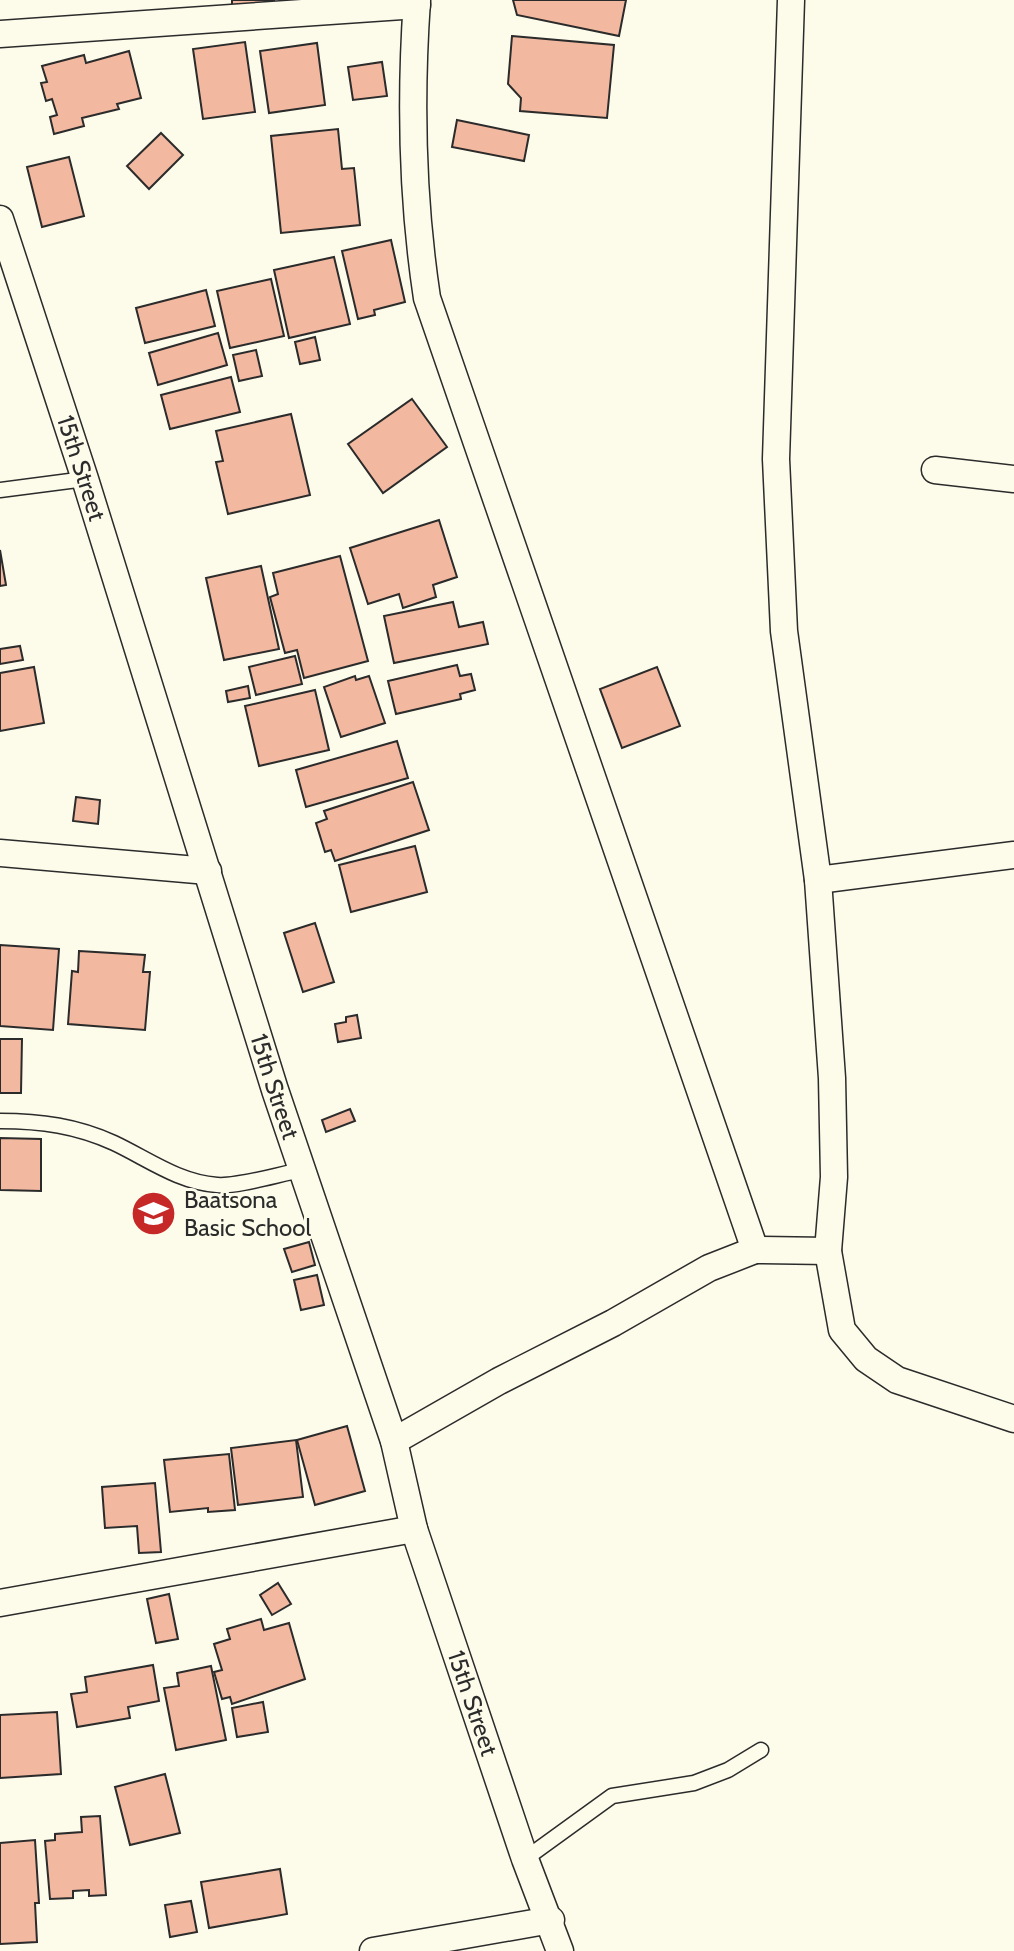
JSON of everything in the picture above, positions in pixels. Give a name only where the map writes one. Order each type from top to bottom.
[{"type":"street","points":[[791,0],[776,459],[784,631],[818,880],[835,1126],[828,1251],[842,1330],[866,1359],[897,1380],[1014,1419]]},
{"type":"street","points":[[0,34],[417,2],[413,155],[417,232],[427,298],[755,1250]]},
{"type":"street","name":"15th Street","points":[[0,219],[85,479],[232,955],[394,1441],[414,1529],[525,1859],[551,1920],[560,1951]]},
{"type":"street","points":[[935,470],[1014,479]]},
{"type":"street","points":[[0,853],[208,871]]},
{"type":"street","points":[[818,880],[1014,855]]},
{"type":"street","points":[[394,1441],[709,1268],[755,1250],[828,1251]]},
{"type":"street","points":[[0,1603],[414,1529]]},
{"type":"street","points":[[373,1951],[551,1920]]},
{"type":"lane","points":[[0,490],[85,479]]},
{"type":"lane","points":[[0,1121],[67,1126],[113,1143],[181,1178],[200,1183],[221,1186],[302,1170]]},
{"type":"lane","points":[[525,1859],[612,1796],[694,1783],[728,1770],[761,1750]]},
{"type":"building","points":[[232,0],[274,0],[275,6],[232,9]]},
{"type":"building","points":[[513,0],[626,0],[619,36],[517,15]]},
{"type":"building","points":[[512,36],[614,45],[607,118],[520,111],[521,98],[508,84]]},
{"type":"building","points":[[245,42],[255,112],[203,119],[193,49]]},
{"type":"building","points":[[317,43],[325,105],[269,113],[260,51]]},
{"type":"building","points":[[129,51],[141,98],[117,104],[119,109],[82,118],[84,126],[54,134],[50,117],[57,115],[52,99],[46,101],[41,83],[47,82],[42,66],[84,55],[86,63]]},
{"type":"building","points":[[382,62],[387,96],[353,100],[348,67]]},
{"type":"building","points":[[457,120],[529,135],[524,161],[452,147]]},
{"type":"building","points":[[338,129],[342,169],[354,168],[360,225],[281,233],[271,136]]},
{"type":"building","points":[[161,133],[183,155],[149,189],[127,166]]},
{"type":"building","points":[[69,157],[84,216],[42,227],[27,167]]},
{"type":"building","points":[[391,240],[405,302],[374,310],[375,315],[358,319],[342,251]]},
{"type":"building","points":[[334,257],[350,324],[289,338],[274,270]]},
{"type":"building","points":[[271,279],[284,336],[230,348],[217,291]]},
{"type":"building","points":[[206,290],[215,326],[145,343],[136,308]]},
{"type":"building","points":[[218,333],[227,365],[158,385],[149,353]]},
{"type":"building","points":[[315,337],[320,360],[300,364],[295,342]]},
{"type":"building","points":[[256,350],[262,376],[239,381],[233,355]]},
{"type":"building","points":[[231,377],[240,412],[170,429],[161,395]]},
{"type":"building","points":[[412,399],[447,447],[383,493],[348,444]]},
{"type":"building","points":[[291,414],[310,495],[228,514],[216,462],[223,461],[216,431]]},
{"type":"building","points":[[439,520],[457,577],[433,585],[436,597],[403,608],[399,594],[368,604],[350,548]]},
{"type":"building","points":[[0,550],[6,585],[0,586]]},
{"type":"building","points":[[340,556],[368,661],[304,678],[297,650],[285,653],[270,597],[278,594],[273,573]]},
{"type":"building","points":[[261,566],[279,649],[224,660],[206,578]]},
{"type":"building","points":[[453,602],[459,627],[483,622],[488,644],[394,663],[384,616]]},
{"type":"building","points":[[20,646],[23,660],[0,664],[0,649]]},
{"type":"building","points":[[295,656],[302,684],[256,695],[249,667]]},
{"type":"building","points":[[457,665],[460,676],[471,674],[475,690],[460,694],[461,699],[396,714],[388,681]]},
{"type":"building","points":[[34,667],[44,723],[0,731],[0,673]]},
{"type":"building","points":[[657,667],[680,726],[622,748],[600,689]]},
{"type":"building","points":[[355,676],[356,680],[369,676],[385,723],[341,737],[324,687]]},
{"type":"building","points":[[248,686],[250,698],[228,702],[226,691]]},
{"type":"building","points":[[315,690],[329,750],[259,766],[245,706]]},
{"type":"building","points":[[397,741],[408,778],[306,807],[296,770]]},
{"type":"building","points":[[413,782],[429,830],[335,861],[331,850],[325,852],[316,823],[327,819],[324,811]]},
{"type":"building","points":[[76,797],[100,800],[98,824],[73,821]]},
{"type":"building","points":[[415,846],[427,892],[351,912],[339,865]]},
{"type":"building","points":[[315,923],[334,982],[303,992],[284,933]]},
{"type":"building","points":[[0,945],[59,949],[53,1030],[0,1026]]},
{"type":"building","points":[[79,951],[145,955],[143,972],[150,972],[145,1030],[68,1024],[72,971],[78,972]]},
{"type":"building","points":[[357,1015],[361,1038],[338,1042],[335,1024]]},
{"type":"building","points":[[0,1039],[22,1039],[21,1093],[0,1093]]},
{"type":"building","points":[[350,1109],[355,1121],[326,1132],[322,1120]]},
{"type":"building","points":[[0,1138],[41,1139],[41,1191],[0,1190]]},
{"type":"building","points":[[309,1242],[315,1265],[292,1272],[284,1249]]},
{"type":"building","points":[[317,1275],[324,1305],[301,1310],[294,1280]]},
{"type":"building","points":[[347,1426],[365,1491],[315,1505],[297,1440]]},
{"type":"building","points":[[296,1440],[303,1497],[238,1505],[231,1448]]},
{"type":"building","points":[[229,1454],[235,1510],[208,1512],[208,1508],[170,1512],[164,1460]]},
{"type":"building","points":[[155,1483],[161,1552],[139,1553],[137,1526],[105,1528],[102,1487]]},
{"type":"building","points":[[278,1583],[291,1604],[272,1615],[260,1595]]},
{"type":"building","points":[[169,1594],[178,1639],[156,1643],[147,1599]]},
{"type":"building","points":[[261,1619],[264,1630],[289,1623],[305,1679],[232,1704],[230,1697],[222,1699],[214,1672],[222,1670],[214,1644],[230,1639],[227,1629]]},
{"type":"building","points":[[153,1665],[159,1701],[128,1707],[130,1718],[77,1727],[71,1694],[87,1692],[85,1677]]},
{"type":"building","points":[[211,1666],[226,1740],[176,1750],[164,1688],[179,1686],[177,1673]]},
{"type":"building","points":[[263,1702],[268,1732],[237,1737],[232,1708]]},
{"type":"building","points":[[57,1712],[61,1774],[0,1778],[0,1715]]},
{"type":"building","points":[[165,1774],[180,1833],[130,1845],[115,1787]]},
{"type":"building","points":[[100,1816],[106,1895],[89,1896],[89,1890],[73,1891],[73,1898],[50,1899],[45,1841],[55,1840],[55,1834],[82,1832],[81,1817]]},
{"type":"building","points":[[35,1840],[39,1903],[35,1903],[37,1942],[0,1944],[0,1843]]},
{"type":"building","points":[[280,1869],[287,1914],[209,1928],[201,1882]]},
{"type":"building","points":[[191,1901],[197,1932],[170,1937],[165,1905]]},
{"type":"place","name":"Baatsona Basic School","points":[[153,1214]]}]
